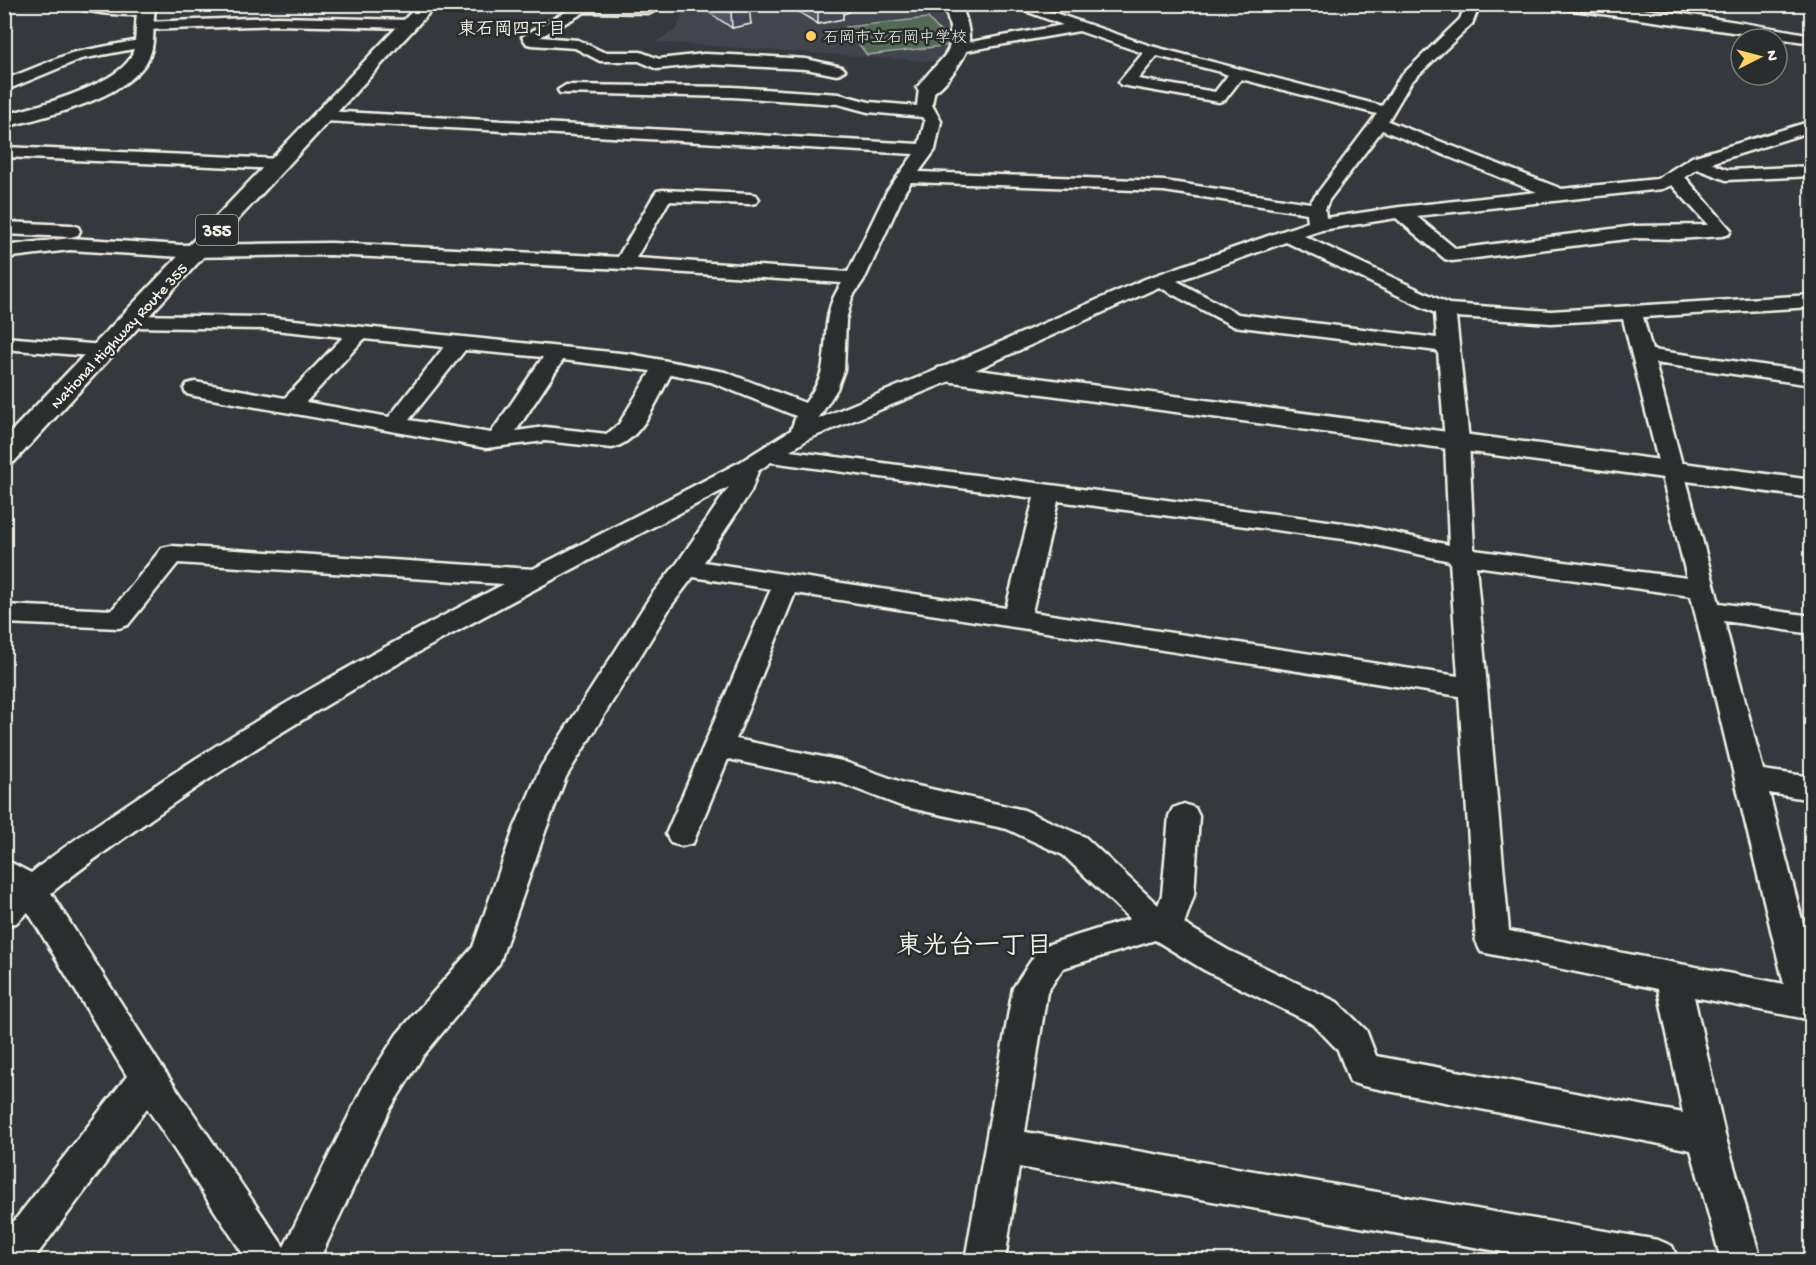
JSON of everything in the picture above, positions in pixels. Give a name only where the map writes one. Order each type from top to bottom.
[{"type":"main road","name":"National Highway Route 355","points":[[4,456],[429,4]]},
{"type":"main road","points":[[927,88],[960,48],[962,37],[952,4]]},
{"type":"main road","points":[[4,121],[102,88],[133,66],[146,21]]},
{"type":"main road","points":[[946,374],[1812,489]]},
{"type":"street","points":[[75,4],[146,21],[410,24]]},
{"type":"street","points":[[1014,4],[1153,51],[1238,73],[1383,117],[1560,195]]},
{"type":"street","points":[[1317,217],[1320,199],[1383,117],[1405,80],[1467,21],[1473,4]]},
{"type":"street","points":[[1559,4],[1628,15],[1734,26],[1812,39]]},
{"type":"street","points":[[650,9],[579,6],[529,37],[532,41],[578,44],[600,56],[641,57],[657,64],[704,59],[739,63],[755,61],[806,64],[837,70]]},
{"type":"street","points":[[4,86],[76,56],[105,49],[146,21]]},
{"type":"street","points":[[960,48],[1079,27]]},
{"type":"street","points":[[1153,51],[1127,82],[1219,97],[1238,73]]},
{"type":"street","points":[[800,434],[809,413],[826,389],[833,370],[836,320],[842,297],[855,278],[896,191],[926,150],[933,128],[933,121],[926,112],[924,96],[927,88]]},
{"type":"street","points":[[566,90],[732,92],[839,99],[868,107],[926,112]]},
{"type":"street","points":[[325,116],[926,150]]},
{"type":"street","points":[[905,177],[1164,186],[1317,217],[1400,212],[1662,184],[1696,163],[1812,126]]},
{"type":"street","points":[[4,152],[279,164]]},
{"type":"street","points":[[1696,163],[1726,175],[1812,171]]},
{"type":"street","points":[[1400,212],[1452,255],[1635,232],[1678,233],[1722,230],[1674,176]]},
{"type":"street","points":[[624,263],[663,195],[750,199]]},
{"type":"street","points":[[4,913],[18,881],[69,860],[202,768],[286,716],[396,652],[541,578],[759,461],[800,434],[946,374],[1161,280],[1286,235],[1317,217]]},
{"type":"street","points":[[4,228],[93,232]]},
{"type":"street","points":[[1286,235],[1445,310],[1551,317],[1812,301]]},
{"type":"street","points":[[4,252],[69,244],[181,251],[331,249],[624,263],[855,278]]},
{"type":"street","points":[[1161,280],[1233,320],[1447,346]]},
{"type":"street","points":[[1445,310],[1457,441],[1462,556],[1493,942],[1809,1004],[1631,312]]},
{"type":"street","points":[[131,321],[255,322],[630,360],[717,377],[809,413]]},
{"type":"street","points":[[290,406],[358,333]]},
{"type":"street","points":[[4,343],[103,351]]},
{"type":"street","points":[[394,425],[459,343]]},
{"type":"street","points":[[499,439],[557,352]]},
{"type":"street","points":[[1642,355],[1812,379]]},
{"type":"street","points":[[195,389],[486,441],[545,434],[612,441],[628,428],[665,366]]},
{"type":"street","points":[[759,461],[1048,490],[1358,533],[1462,556],[1705,599],[1812,625]]},
{"type":"street","points":[[299,1260],[377,1097],[410,1045],[487,954],[530,829],[552,775],[661,600],[687,568],[759,461]]},
{"type":"street","points":[[1017,619],[1048,490]]},
{"type":"street","points":[[4,614],[119,619],[171,554],[541,578]]},
{"type":"street","points":[[687,568],[1472,688]]},
{"type":"street","points":[[682,834],[786,584]]},
{"type":"street","points":[[719,746],[842,772],[901,794],[1013,818],[1074,846],[1158,925],[1216,960],[1325,1013],[1353,1041],[1364,1070],[1706,1135]]},
{"type":"street","points":[[1750,779],[1812,789]]},
{"type":"street","points":[[985,1260],[1030,988],[1052,957],[1158,925],[1171,916],[1179,895],[1184,816]]},
{"type":"street","points":[[18,881],[270,1260]]},
{"type":"street","points":[[1673,978],[1706,1135],[1741,1260]]},
{"type":"street","points":[[9,1260],[148,1078]]},
{"type":"street","points":[[1004,1146],[1658,1260]]},
{"type":"shaded area","name":"石岡市立石岡中学校","points":[[659,5],[949,5],[954,45],[940,62],[655,42],[677,29],[683,12]]},
{"type":"green space","points":[[928,18],[952,45],[867,55],[846,27]]},
{"type":"building","points":[[721,4],[746,4],[749,7],[731,11]]},
{"type":"building","points":[[813,4],[830,4],[818,7]]},
{"type":"place","name":"石岡市立石岡中学校","points":[[811,36]]},
{"type":"district","name":"東石岡四丁目","points":[[512,28]]},
{"type":"district","name":"東光台一丁目","points":[[974,944]]}]
